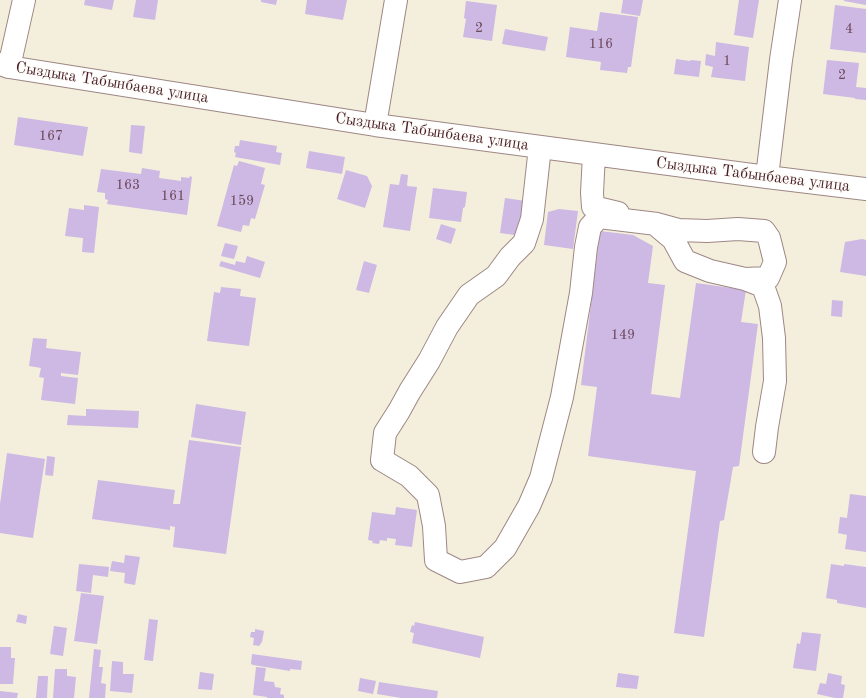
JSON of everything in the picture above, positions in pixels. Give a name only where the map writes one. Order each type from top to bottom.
[{"type":"street","points":[[4,65],[24,0]]},
{"type":"street","points":[[375,125],[396,0]]},
{"type":"street","points":[[767,177],[790,0]]},
{"type":"street","name":"Сыздыка Табынбаева улица","points":[[4,65],[375,125],[866,189]]},
{"type":"street","points":[[540,147],[532,219],[524,243],[510,257],[496,276],[469,295],[447,327],[429,361],[385,432],[382,460],[409,476],[428,495],[434,526],[436,560],[460,572],[486,566],[505,548],[529,506],[541,478],[562,397],[581,294],[586,246],[590,227],[599,217],[657,224],[673,239],[685,261],[710,271],[745,278],[768,278],[775,262],[769,238],[764,231],[738,229],[707,231],[679,230],[626,214],[593,207],[592,193],[594,154]]},
{"type":"street","points":[[745,278],[763,286],[770,306],[774,338],[775,381],[764,452]]},
{"type":"building","points":[[85,0],[114,0],[112,10],[84,5]]},
{"type":"building","points":[[136,0],[158,0],[155,20],[133,17]]},
{"type":"building","points":[[261,0],[277,0],[276,5],[261,2]]},
{"type":"building","points":[[307,0],[347,0],[343,20],[305,14]]},
{"type":"building","points":[[623,0],[643,0],[640,16],[621,13]]},
{"type":"building","points":[[739,0],[759,0],[753,38],[734,35]]},
{"type":"building","points":[[866,0],[866,5],[844,1]]},
{"type":"building","points":[[466,1],[497,5],[492,41],[463,37],[466,19],[464,18]]},
{"type":"building","points":[[835,5],[866,9],[866,53],[830,49]]},
{"type":"building","points":[[600,12],[638,17],[631,67],[628,67],[627,73],[600,70],[601,62],[566,57],[570,27],[597,31]]},
{"type":"building","points":[[505,29],[548,37],[545,51],[502,44]]},
{"type":"building","points":[[716,42],[749,47],[745,81],[711,77],[713,67],[705,65],[706,54],[715,56]]},
{"type":"building","points":[[676,59],[701,61],[699,77],[674,74]]},
{"type":"building","points":[[827,60],[859,63],[856,87],[866,88],[866,100],[823,94]]},
{"type":"building","points":[[18,117],[88,127],[83,156],[14,145]]},
{"type":"building","points":[[131,125],[145,126],[142,154],[129,152]]},
{"type":"building","points":[[240,140],[277,146],[276,152],[282,153],[280,165],[235,157],[235,146],[239,146]]},
{"type":"building","points":[[309,151],[345,157],[342,174],[306,168]]},
{"type":"building","points":[[239,161],[265,168],[261,184],[265,185],[255,219],[251,218],[249,226],[243,225],[241,232],[217,226],[234,165],[237,166]]},
{"type":"building","points":[[142,168],[160,171],[159,178],[181,181],[181,177],[192,177],[187,215],[107,204],[108,200],[105,199],[105,193],[97,192],[101,169],[141,174]]},
{"type":"building","points":[[346,170],[367,176],[372,186],[365,208],[337,199]]},
{"type":"building","points":[[401,174],[408,175],[407,186],[417,187],[410,231],[383,227],[390,184],[399,185]]},
{"type":"building","points":[[433,188],[467,192],[461,222],[429,218]]},
{"type":"building","points":[[505,198],[526,201],[522,236],[500,233]]},
{"type":"building","points":[[84,205],[99,207],[94,253],[82,252],[83,238],[65,236],[69,208],[84,210]]},
{"type":"building","points":[[559,209],[578,211],[573,249],[544,245],[548,212]]},
{"type":"building","points":[[441,224],[456,229],[451,244],[436,239]]},
{"type":"building","points":[[600,231],[633,235],[653,246],[648,283],[665,285],[651,394],[680,398],[696,283],[746,290],[741,322],[758,324],[739,466],[733,467],[724,520],[720,521],[704,637],[674,633],[696,471],[588,456],[597,387],[581,385]]},
{"type":"building","points":[[862,239],[866,240],[866,276],[840,272],[845,242]]},
{"type":"building","points":[[225,243],[238,246],[234,259],[221,256]]},
{"type":"building","points":[[247,256],[265,262],[260,278],[219,266],[221,261],[235,265],[236,261],[245,263]]},
{"type":"building","points":[[364,261],[377,265],[369,293],[356,290]]},
{"type":"building","points":[[221,287],[241,289],[240,296],[256,298],[249,346],[207,341],[214,292],[220,293]]},
{"type":"building","points":[[832,300],[843,301],[842,317],[831,316]]},
{"type":"building","points":[[33,338],[47,339],[46,348],[81,352],[78,375],[61,373],[61,376],[78,378],[75,404],[41,400],[44,378],[39,377],[41,368],[29,366]]},
{"type":"building","points":[[196,404],[246,412],[241,445],[191,437]]},
{"type":"building","points":[[86,409],[139,411],[138,428],[67,425],[68,415],[86,416]]},
{"type":"building","points":[[189,440],[241,447],[226,554],[173,547],[175,527],[170,526],[170,530],[92,519],[98,480],[175,490],[173,504],[180,504]]},
{"type":"building","points":[[7,453],[45,459],[33,538],[0,533],[0,504]]},
{"type":"building","points":[[47,456],[55,457],[53,476],[45,475]]},
{"type":"building","points":[[850,494],[866,496],[866,552],[845,549],[847,535],[838,533],[840,517],[847,518]]},
{"type":"building","points":[[396,507],[417,510],[412,547],[395,545],[396,539],[387,538],[387,541],[380,540],[379,544],[372,543],[373,541],[368,540],[372,512],[395,515]]},
{"type":"building","points":[[125,555],[140,557],[135,585],[124,583],[125,573],[110,571],[112,561],[124,563]]},
{"type":"building","points":[[79,564],[109,567],[108,577],[93,575],[91,593],[76,591]]},
{"type":"building","points":[[831,564],[866,567],[866,608],[837,603],[837,600],[826,598]]},
{"type":"building","points":[[81,593],[104,596],[97,644],[74,641]]},
{"type":"building","points":[[18,614],[27,616],[26,624],[16,622]]},
{"type":"building","points":[[149,619],[158,620],[153,661],[144,660]]},
{"type":"building","points":[[415,622],[484,637],[480,658],[412,643],[414,633],[410,632],[412,625],[414,626]]},
{"type":"building","points":[[54,626],[67,628],[63,656],[50,654]]},
{"type":"building","points":[[255,629],[264,631],[262,642],[259,646],[253,645],[254,638],[250,637],[251,632],[255,632]]},
{"type":"building","points":[[802,632],[821,634],[816,671],[793,668],[797,643],[800,644]]},
{"type":"building","points":[[0,647],[11,647],[11,658],[15,658],[13,684],[0,684]]},
{"type":"building","points":[[94,649],[101,650],[99,667],[103,667],[101,683],[106,684],[105,698],[89,698]]},
{"type":"building","points":[[252,654],[302,661],[301,670],[290,669],[290,671],[253,665],[251,664]]},
{"type":"building","points":[[112,661],[123,662],[123,674],[134,674],[132,693],[110,691]]},
{"type":"building","points":[[256,667],[266,668],[264,681],[274,682],[275,687],[281,688],[280,694],[284,695],[284,698],[267,698],[253,695]]},
{"type":"building","points":[[55,669],[67,669],[67,676],[76,677],[74,698],[53,698]]},
{"type":"building","points":[[200,672],[214,674],[212,690],[198,689]]},
{"type":"building","points":[[618,673],[639,676],[637,689],[616,687]]},
{"type":"building","points":[[828,673],[842,676],[841,684],[845,685],[843,698],[835,698],[817,694],[820,683],[826,684]]},
{"type":"building","points":[[38,676],[48,676],[47,698],[36,698]]},
{"type":"building","points":[[360,678],[376,681],[373,694],[358,691]]},
{"type":"building","points":[[379,682],[438,691],[437,698],[401,698],[377,694]]},
{"type":"building","points":[[0,691],[18,693],[17,698],[0,698]]}]
